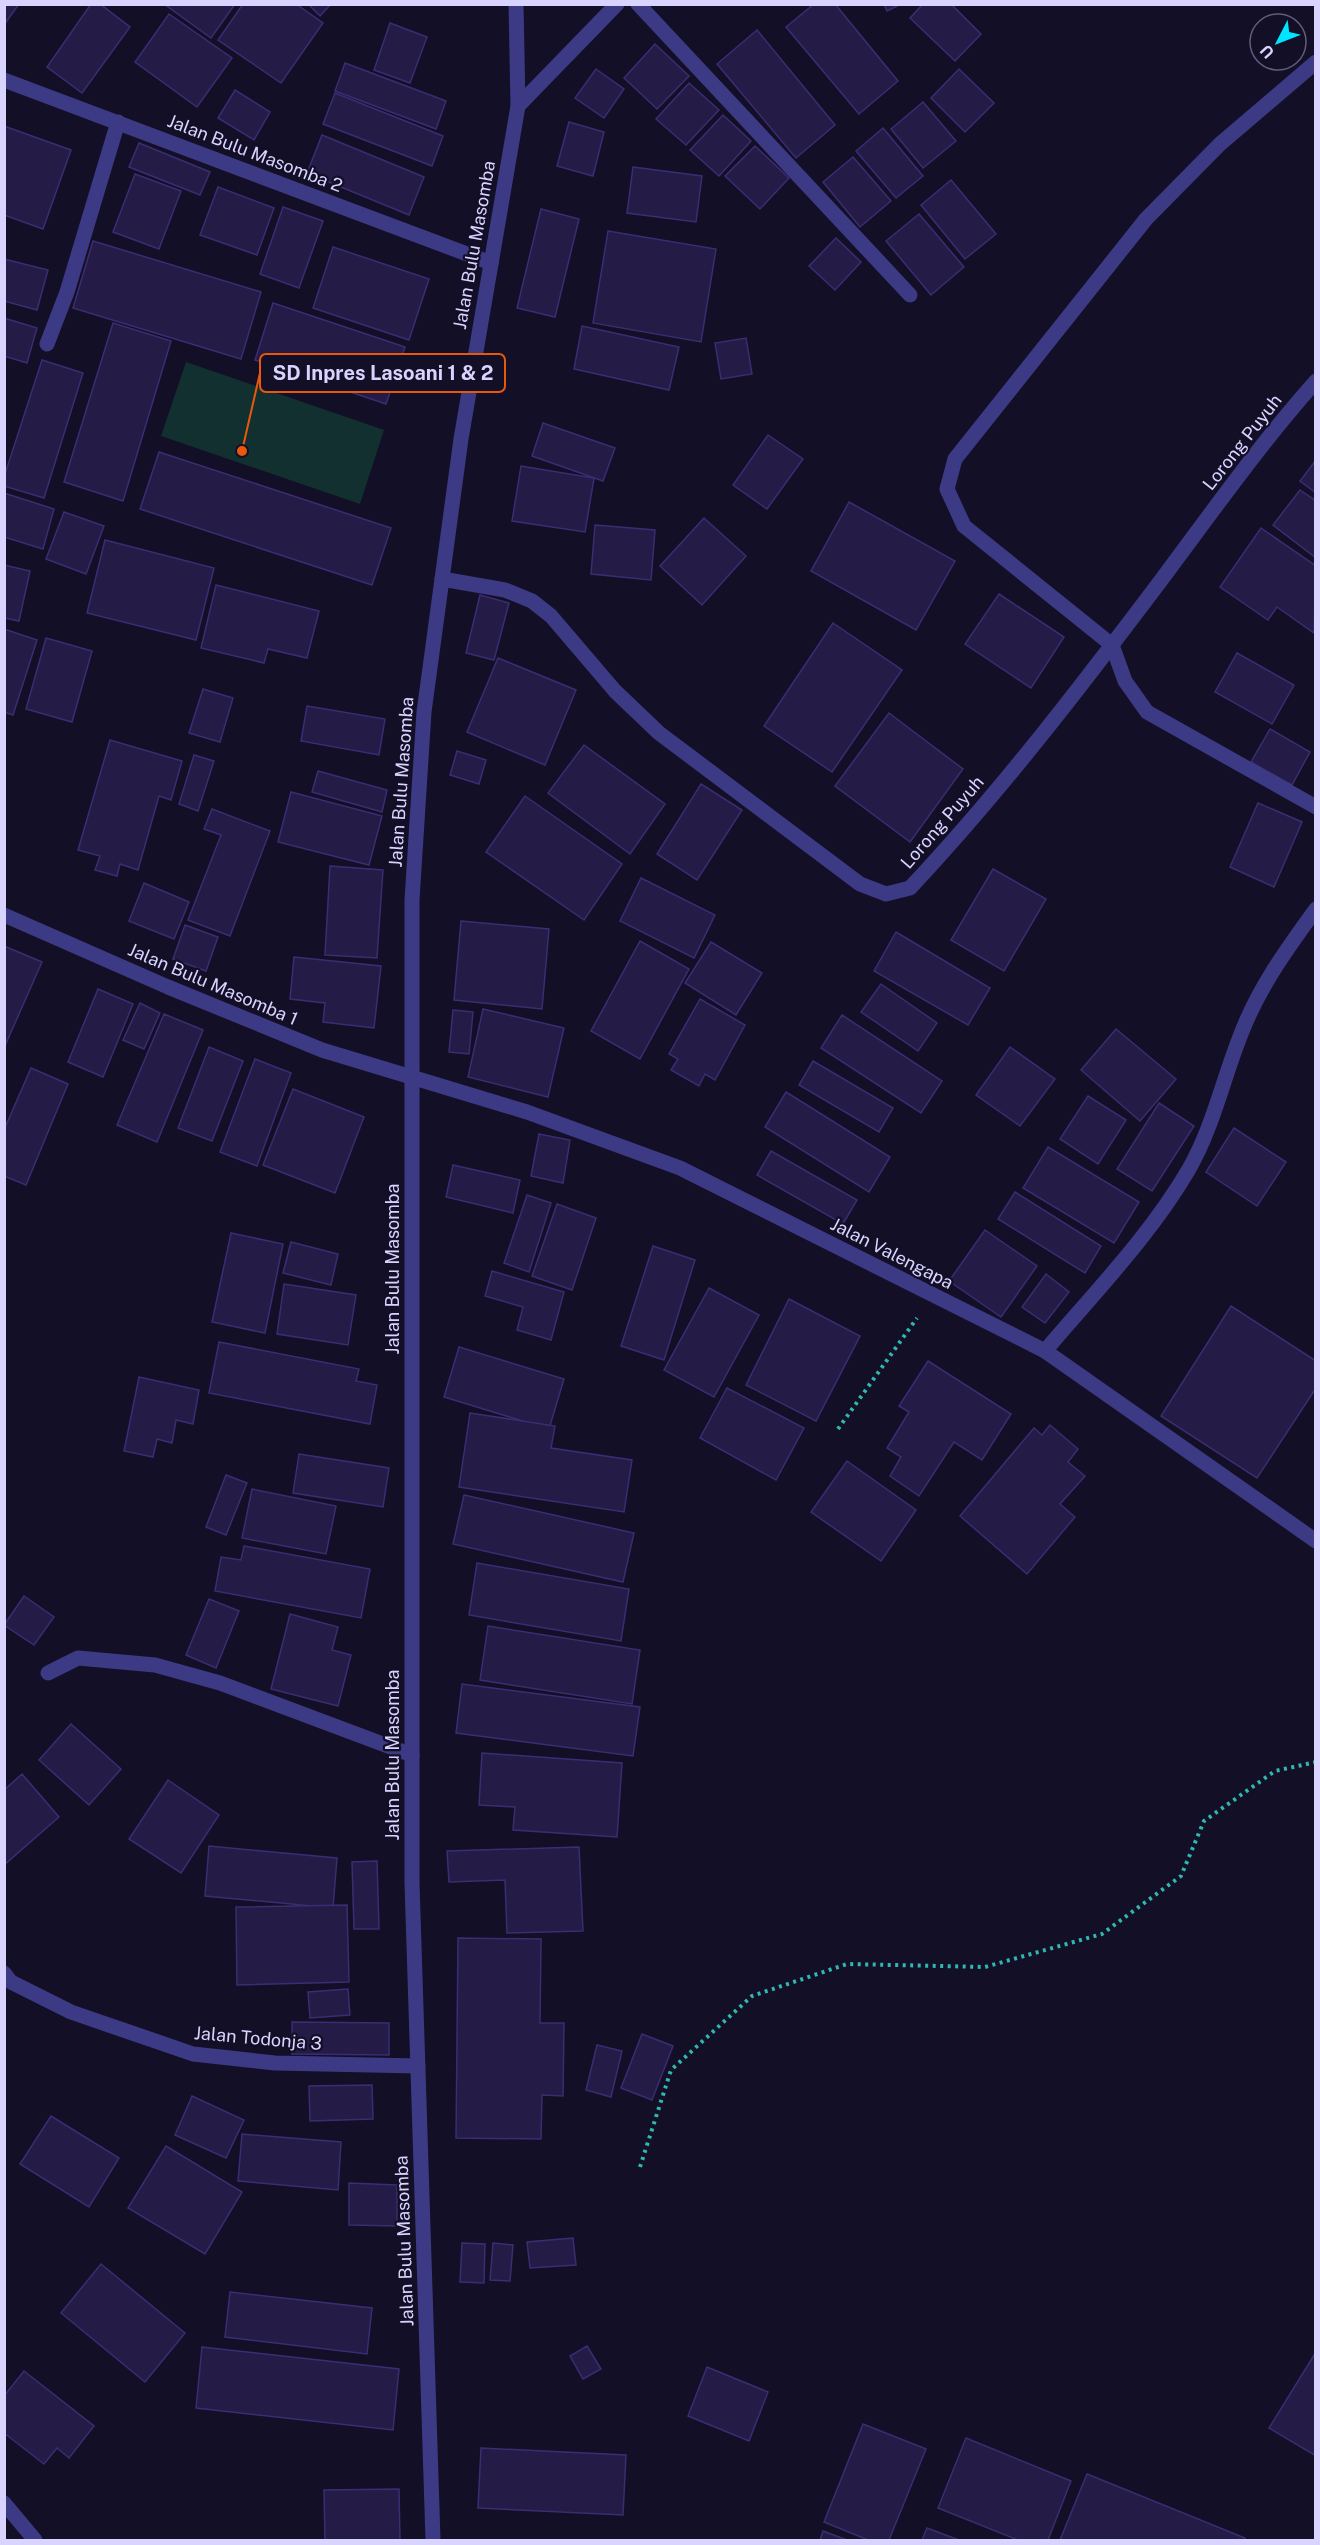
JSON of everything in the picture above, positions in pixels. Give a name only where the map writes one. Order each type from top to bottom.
[{"type":"street","name":"Jalan Bulu Masomba","points":[[433,2541],[412,1883],[412,900],[424,712],[461,439],[518,106],[516,4]]},
{"type":"street","points":[[518,106],[617,4]]},
{"type":"street","points":[[638,4],[910,294]]},
{"type":"street","points":[[1316,62],[1242,123],[1146,219],[955,459],[947,489],[964,525],[1112,645],[1125,681],[1147,712],[1316,807]]},
{"type":"street","name":"Jalan Bulu Masomba 2","points":[[4,80],[491,263]]},
{"type":"street","points":[[47,344],[67,292],[118,122]]},
{"type":"street","name":"Lorong Puyuh","points":[[442,579],[505,590],[532,601],[551,616],[615,691],[659,733],[860,884],[886,894],[910,888],[1017,766],[1112,645],[1283,418],[1316,381]]},
{"type":"street","points":[[1045,1352],[1149,1228],[1189,1169],[1219,1101],[1240,1035],[1258,994],[1273,968],[1316,909]]},
{"type":"street","name":"Jalan Bulu Masomba 1","points":[[4,915],[168,987],[322,1050],[411,1077]]},
{"type":"street","name":"Jalan Valengapa","points":[[411,1077],[527,1112],[680,1168],[1045,1352],[1316,1541]]},
{"type":"street","points":[[48,1673],[78,1658],[155,1665],[220,1683],[412,1755]]},
{"type":"street","name":"Jalan Todonja 3","points":[[4,1973],[11,1982],[71,2012],[194,2054],[275,2063],[418,2066]]},
{"type":"street","points":[[4,2503],[35,2541]]},
{"type":"path","points":[[838,1429],[933,1295]]},
{"type":"path","points":[[640,2167],[672,2070],[752,1996],[847,1964],[985,1967],[1102,1934],[1180,1876],[1204,1821],[1275,1771],[1316,1762]]},
{"type":"green space","points":[[186,362],[384,430],[360,504],[161,436]]},
{"type":"building","points":[[4,4],[19,4],[4,25]]},
{"type":"building","points":[[91,4],[100,4],[130,27],[82,93],[47,67]]},
{"type":"building","points":[[164,4],[235,4],[211,38]]},
{"type":"building","points":[[243,4],[296,4],[323,23],[281,83],[218,40]]},
{"type":"building","points":[[308,4],[331,4],[320,16]]},
{"type":"building","points":[[814,4],[835,4],[898,81],[859,114],[786,27]]},
{"type":"building","points":[[884,4],[901,4],[887,11]]},
{"type":"building","points":[[923,4],[951,4],[981,34],[955,61],[910,18]]},
{"type":"building","points":[[169,14],[232,58],[197,107],[135,62]]},
{"type":"building","points":[[390,23],[427,37],[410,83],[374,70]]},
{"type":"building","points":[[757,30],[835,125],[796,158],[717,64]]},
{"type":"building","points":[[655,44],[689,76],[657,109],[624,78]]},
{"type":"building","points":[[345,63],[446,101],[436,129],[335,91]]},
{"type":"building","points":[[596,69],[624,89],[604,118],[575,98]]},
{"type":"building","points":[[959,69],[994,103],[965,132],[931,98]]},
{"type":"building","points":[[689,83],[719,110],[686,145],[656,119]]},
{"type":"building","points":[[235,90],[270,112],[254,140],[218,118]]},
{"type":"building","points":[[335,93],[443,136],[432,166],[323,124]]},
{"type":"building","points":[[923,102],[956,141],[923,168],[891,129]]},
{"type":"building","points":[[723,115],[751,141],[719,176],[690,150]]},
{"type":"building","points":[[569,122],[604,132],[593,176],[557,166]]},
{"type":"building","points":[[4,126],[71,150],[43,229],[4,215]]},
{"type":"building","points":[[883,128],[923,176],[896,198],[856,151]]},
{"type":"building","points":[[322,135],[424,177],[409,215],[307,173]]},
{"type":"building","points":[[139,143],[210,172],[200,195],[129,167]]},
{"type":"building","points":[[755,146],[789,178],[760,209],[725,176]]},
{"type":"building","points":[[853,157],[891,201],[860,227],[823,182]]},
{"type":"building","points":[[633,167],[702,176],[696,222],[627,213]]},
{"type":"building","points":[[135,174],[181,191],[159,249],[113,232]]},
{"type":"building","points":[[951,180],[996,234],[965,259],[921,205]]},
{"type":"building","points":[[218,187],[274,208],[257,255],[200,235]]},
{"type":"building","points":[[283,207],[323,221],[299,288],[260,274]]},
{"type":"building","points":[[541,209],[579,219],[555,317],[517,308]]},
{"type":"building","points":[[919,214],[964,267],[931,295],[886,241]]},
{"type":"building","points":[[608,231],[716,249],[701,342],[593,323]]},
{"type":"building","points":[[836,238],[861,262],[835,290],[809,266]]},
{"type":"building","points":[[93,241],[261,292],[241,359],[73,308]]},
{"type":"building","points":[[333,247],[429,279],[409,340],[313,308]]},
{"type":"building","points":[[4,259],[48,270],[37,310],[4,301]]},
{"type":"building","points":[[273,303],[405,347],[386,404],[255,360]]},
{"type":"building","points":[[4,318],[37,328],[27,363],[4,356]]},
{"type":"building","points":[[113,323],[171,341],[123,501],[64,482]]},
{"type":"building","points":[[582,326],[679,347],[669,390],[574,369]]},
{"type":"building","points":[[746,338],[752,374],[721,379],[715,343]]},
{"type":"building","points":[[42,360],[83,373],[44,498],[4,486],[4,477]]},
{"type":"building","points":[[543,423],[615,448],[603,481],[532,456]]},
{"type":"building","points":[[768,435],[803,459],[767,509],[733,485]]},
{"type":"building","points":[[159,452],[391,528],[372,585],[140,509]]},
{"type":"building","points":[[1316,460],[1316,493],[1300,481]]},
{"type":"building","points":[[521,466],[594,478],[585,532],[512,521]]},
{"type":"building","points":[[1300,490],[1316,501],[1316,558],[1273,525]]},
{"type":"building","points":[[4,493],[54,509],[43,549],[4,537]]},
{"type":"building","points":[[849,502],[955,561],[916,630],[811,571]]},
{"type":"building","points":[[64,512],[104,526],[86,574],[46,559]]},
{"type":"building","points":[[704,518],[746,556],[702,605],[660,566]]},
{"type":"building","points":[[595,525],[655,530],[651,580],[591,574]]},
{"type":"building","points":[[1261,528],[1316,566],[1314,633],[1277,607],[1268,620],[1220,587]]},
{"type":"building","points":[[105,540],[214,568],[196,640],[87,613]]},
{"type":"building","points":[[4,565],[30,571],[19,621],[4,618]]},
{"type":"building","points":[[216,585],[319,611],[307,658],[268,649],[264,663],[201,648]]},
{"type":"building","points":[[999,594],[1064,637],[1031,688],[965,644]]},
{"type":"building","points":[[480,595],[509,603],[494,660],[466,653]]},
{"type":"building","points":[[833,623],[902,670],[832,772],[764,726]]},
{"type":"building","points":[[4,629],[37,640],[13,715],[4,712]]},
{"type":"building","points":[[46,638],[92,651],[72,722],[26,709]]},
{"type":"building","points":[[1237,653],[1294,685],[1272,724],[1215,692]]},
{"type":"building","points":[[498,658],[576,690],[545,765],[467,732]]},
{"type":"building","points":[[203,689],[233,698],[220,742],[189,733]]},
{"type":"building","points":[[307,706],[385,719],[379,755],[301,741]]},
{"type":"building","points":[[889,713],[963,769],[910,842],[835,786]]},
{"type":"building","points":[[1270,729],[1310,752],[1292,785],[1251,762]]},
{"type":"building","points":[[110,740],[182,761],[171,800],[159,796],[138,870],[120,864],[117,876],[95,870],[100,856],[78,850]]},
{"type":"building","points":[[584,745],[665,804],[630,854],[548,793]]},
{"type":"building","points":[[457,751],[486,760],[479,784],[450,775]]},
{"type":"building","points":[[194,755],[214,761],[198,811],[179,804]]},
{"type":"building","points":[[318,771],[387,790],[382,812],[312,792]]},
{"type":"building","points":[[701,784],[742,810],[697,880],[657,854]]},
{"type":"building","points":[[291,792],[382,816],[369,865],[278,842]]},
{"type":"building","points":[[525,796],[622,864],[584,920],[486,852]]},
{"type":"building","points":[[1258,803],[1302,822],[1274,887],[1230,867]]},
{"type":"building","points":[[212,809],[270,831],[230,936],[188,920],[221,835],[204,829]]},
{"type":"building","points":[[330,866],[383,870],[377,958],[325,955]]},
{"type":"building","points":[[993,869],[1046,899],[1004,971],[951,940]]},
{"type":"building","points":[[641,878],[715,915],[694,958],[620,921]]},
{"type":"building","points":[[144,883],[189,902],[174,939],[129,921]]},
{"type":"building","points":[[461,921],[549,929],[542,1009],[454,1000]]},
{"type":"building","points":[[185,925],[218,937],[206,971],[173,959]]},
{"type":"building","points":[[896,932],[990,988],[968,1025],[874,971]]},
{"type":"building","points":[[640,941],[689,969],[640,1059],[591,1031]]},
{"type":"building","points":[[711,942],[762,973],[736,1015],[685,983]]},
{"type":"building","points":[[4,946],[42,962],[4,1048]]},
{"type":"building","points":[[294,957],[381,966],[374,1028],[323,1022],[325,1003],[290,999]]},
{"type":"building","points":[[881,984],[937,1023],[918,1051],[861,1012]]},
{"type":"building","points":[[98,989],[133,1004],[103,1077],[68,1062]]},
{"type":"building","points":[[700,999],[745,1025],[715,1080],[705,1074],[699,1086],[671,1070],[678,1059],[669,1054]]},
{"type":"building","points":[[140,1003],[160,1013],[144,1049],[123,1040]]},
{"type":"building","points":[[483,1009],[564,1028],[548,1097],[468,1077]]},
{"type":"building","points":[[453,1010],[473,1012],[469,1054],[449,1052]]},
{"type":"building","points":[[164,1014],[203,1030],[157,1142],[117,1125]]},
{"type":"building","points":[[842,1015],[942,1081],[921,1113],[821,1048]]},
{"type":"building","points":[[1116,1029],[1176,1079],[1140,1121],[1081,1070]]},
{"type":"building","points":[[209,1047],[243,1061],[212,1141],[178,1128]]},
{"type":"building","points":[[1010,1047],[1055,1079],[1020,1126],[976,1095]]},
{"type":"building","points":[[255,1059],[291,1073],[257,1166],[220,1152]]},
{"type":"building","points":[[813,1061],[893,1108],[879,1132],[799,1085]]},
{"type":"building","points":[[31,1068],[68,1084],[26,1185],[4,1176],[4,1130]]},
{"type":"building","points":[[293,1089],[364,1117],[335,1193],[263,1165]]},
{"type":"building","points":[[786,1092],[890,1157],[869,1192],[765,1127]]},
{"type":"building","points":[[1088,1096],[1126,1120],[1098,1164],[1060,1139]]},
{"type":"building","points":[[1159,1103],[1194,1126],[1152,1191],[1117,1169]]},
{"type":"building","points":[[1234,1128],[1286,1162],[1257,1206],[1206,1172]]},
{"type":"building","points":[[539,1134],[570,1140],[563,1183],[531,1176]]},
{"type":"building","points":[[1048,1147],[1139,1202],[1114,1243],[1023,1188]]},
{"type":"building","points":[[771,1151],[857,1200],[843,1224],[757,1175]]},
{"type":"building","points":[[453,1165],[520,1180],[513,1213],[446,1197]]},
{"type":"building","points":[[1015,1192],[1101,1246],[1085,1273],[998,1219]]},
{"type":"building","points":[[527,1195],[551,1203],[529,1272],[504,1263]]},
{"type":"building","points":[[557,1204],[596,1218],[572,1290],[532,1276]]},
{"type":"building","points":[[985,1230],[1037,1266],[1001,1317],[949,1281]]},
{"type":"building","points":[[231,1233],[283,1244],[265,1333],[212,1322]]},
{"type":"building","points":[[291,1242],[338,1254],[331,1285],[283,1273]]},
{"type":"building","points":[[653,1246],[695,1260],[664,1360],[621,1346]]},
{"type":"building","points":[[492,1271],[564,1292],[551,1340],[517,1330],[523,1307],[485,1296]]},
{"type":"building","points":[[1046,1274],[1069,1292],[1045,1323],[1022,1307]]},
{"type":"building","points":[[284,1284],[356,1295],[348,1345],[277,1334]]},
{"type":"building","points":[[709,1288],[759,1315],[714,1397],[664,1370]]},
{"type":"building","points":[[789,1299],[860,1336],[816,1421],[746,1385]]},
{"type":"building","points":[[1231,1306],[1316,1361],[1316,1388],[1257,1478],[1161,1416]]},
{"type":"building","points":[[219,1342],[359,1369],[356,1381],[377,1385],[370,1424],[209,1393]]},
{"type":"building","points":[[459,1347],[564,1379],[549,1429],[444,1397]]},
{"type":"building","points":[[928,1361],[1011,1414],[982,1460],[954,1442],[919,1496],[890,1476],[901,1457],[887,1448],[909,1412],[899,1406]]},
{"type":"building","points":[[139,1377],[199,1390],[193,1424],[176,1420],[172,1443],[157,1439],[153,1457],[124,1451]]},
{"type":"building","points":[[727,1388],[804,1428],[776,1480],[700,1438]]},
{"type":"building","points":[[470,1413],[555,1426],[551,1448],[632,1460],[624,1512],[459,1487]]},
{"type":"building","points":[[1050,1425],[1078,1449],[1068,1462],[1085,1476],[1060,1504],[1075,1517],[1027,1574],[960,1516],[1034,1428],[1042,1435]]},
{"type":"building","points":[[299,1454],[389,1468],[383,1507],[293,1493]]},
{"type":"building","points":[[847,1461],[916,1510],[881,1561],[811,1512]]},
{"type":"building","points":[[226,1475],[247,1483],[226,1535],[206,1527]]},
{"type":"building","points":[[252,1489],[336,1506],[326,1554],[242,1538]]},
{"type":"building","points":[[464,1495],[634,1533],[623,1582],[453,1544]]},
{"type":"building","points":[[244,1546],[370,1569],[361,1618],[215,1591],[221,1557],[241,1560]]},
{"type":"building","points":[[477,1563],[629,1589],[621,1641],[469,1615]]},
{"type":"building","points":[[24,1596],[54,1617],[34,1645],[4,1625]]},
{"type":"building","points":[[209,1599],[239,1611],[216,1668],[186,1655]]},
{"type":"building","points":[[290,1614],[338,1627],[332,1650],[351,1655],[338,1706],[271,1689]]},
{"type":"building","points":[[488,1626],[640,1650],[632,1704],[480,1680]]},
{"type":"building","points":[[462,1684],[640,1707],[633,1756],[456,1733]]},
{"type":"building","points":[[71,1724],[121,1769],[89,1805],[39,1760]]},
{"type":"building","points":[[482,1753],[622,1763],[617,1837],[513,1830],[515,1807],[479,1805]]},
{"type":"building","points":[[22,1774],[59,1817],[4,1865],[4,1790]]},
{"type":"building","points":[[168,1780],[219,1815],[181,1873],[129,1839]]},
{"type":"building","points":[[209,1846],[337,1858],[333,1908],[205,1896]]},
{"type":"building","points":[[579,1847],[583,1931],[507,1933],[505,1880],[449,1882],[447,1851]]},
{"type":"building","points":[[377,1861],[379,1929],[354,1929],[352,1862]]},
{"type":"building","points":[[347,1905],[349,1982],[237,1985],[236,1907]]},
{"type":"building","points":[[458,1938],[541,1939],[540,2023],[564,2023],[563,2096],[542,2095],[541,2139],[456,2138]]},
{"type":"building","points":[[348,1989],[350,2015],[310,2018],[308,1992]]},
{"type":"building","points":[[292,2022],[389,2023],[389,2055],[292,2054]]},
{"type":"building","points":[[642,2034],[673,2046],[652,2100],[621,2088]]},
{"type":"building","points":[[597,2045],[622,2051],[611,2097],[586,2090]]},
{"type":"building","points":[[372,2085],[373,2119],[310,2121],[309,2086]]},
{"type":"building","points":[[192,2096],[244,2120],[226,2158],[175,2135]]},
{"type":"building","points":[[51,2116],[119,2158],[89,2207],[20,2164]]},
{"type":"building","points":[[242,2134],[341,2142],[338,2190],[238,2181]]},
{"type":"building","points":[[166,2146],[242,2192],[205,2254],[128,2208]]},
{"type":"building","points":[[349,2183],[397,2185],[397,2226],[349,2225]]},
{"type":"building","points":[[573,2238],[576,2265],[530,2268],[527,2242]]},
{"type":"building","points":[[462,2243],[485,2244],[484,2283],[460,2282]]},
{"type":"building","points":[[493,2243],[513,2245],[510,2281],[490,2280]]},
{"type":"building","points":[[101,2264],[185,2333],[145,2382],[61,2313]]},
{"type":"building","points":[[230,2292],[372,2308],[367,2354],[225,2337]]},
{"type":"building","points":[[587,2346],[601,2369],[583,2379],[570,2356]]},
{"type":"building","points":[[202,2347],[399,2369],[393,2430],[196,2408]]},
{"type":"building","points":[[1316,2352],[1316,2456],[1269,2428]]},
{"type":"building","points":[[707,2367],[768,2392],[749,2441],[688,2416]]},
{"type":"building","points":[[24,2371],[94,2426],[69,2458],[57,2448],[44,2464],[4,2433],[4,2396]]},
{"type":"building","points":[[863,2424],[926,2449],[889,2540],[868,2540],[824,2522]]},
{"type":"building","points":[[966,2438],[1071,2481],[1048,2540],[1018,2540],[938,2508]]},
{"type":"building","points":[[481,2448],[626,2455],[623,2515],[478,2508]]},
{"type":"building","points":[[1087,2474],[1245,2538],[1243,2540],[1060,2540]]},
{"type":"building","points":[[399,2489],[400,2540],[325,2540],[324,2490]]},
{"type":"building","points":[[927,2528],[959,2540],[922,2540]]},
{"type":"building","points":[[823,2531],[847,2540],[820,2540]]},
{"type":"place","name":"SD Inpres Lasoani 1 & 2","points":[[242,451]]}]
